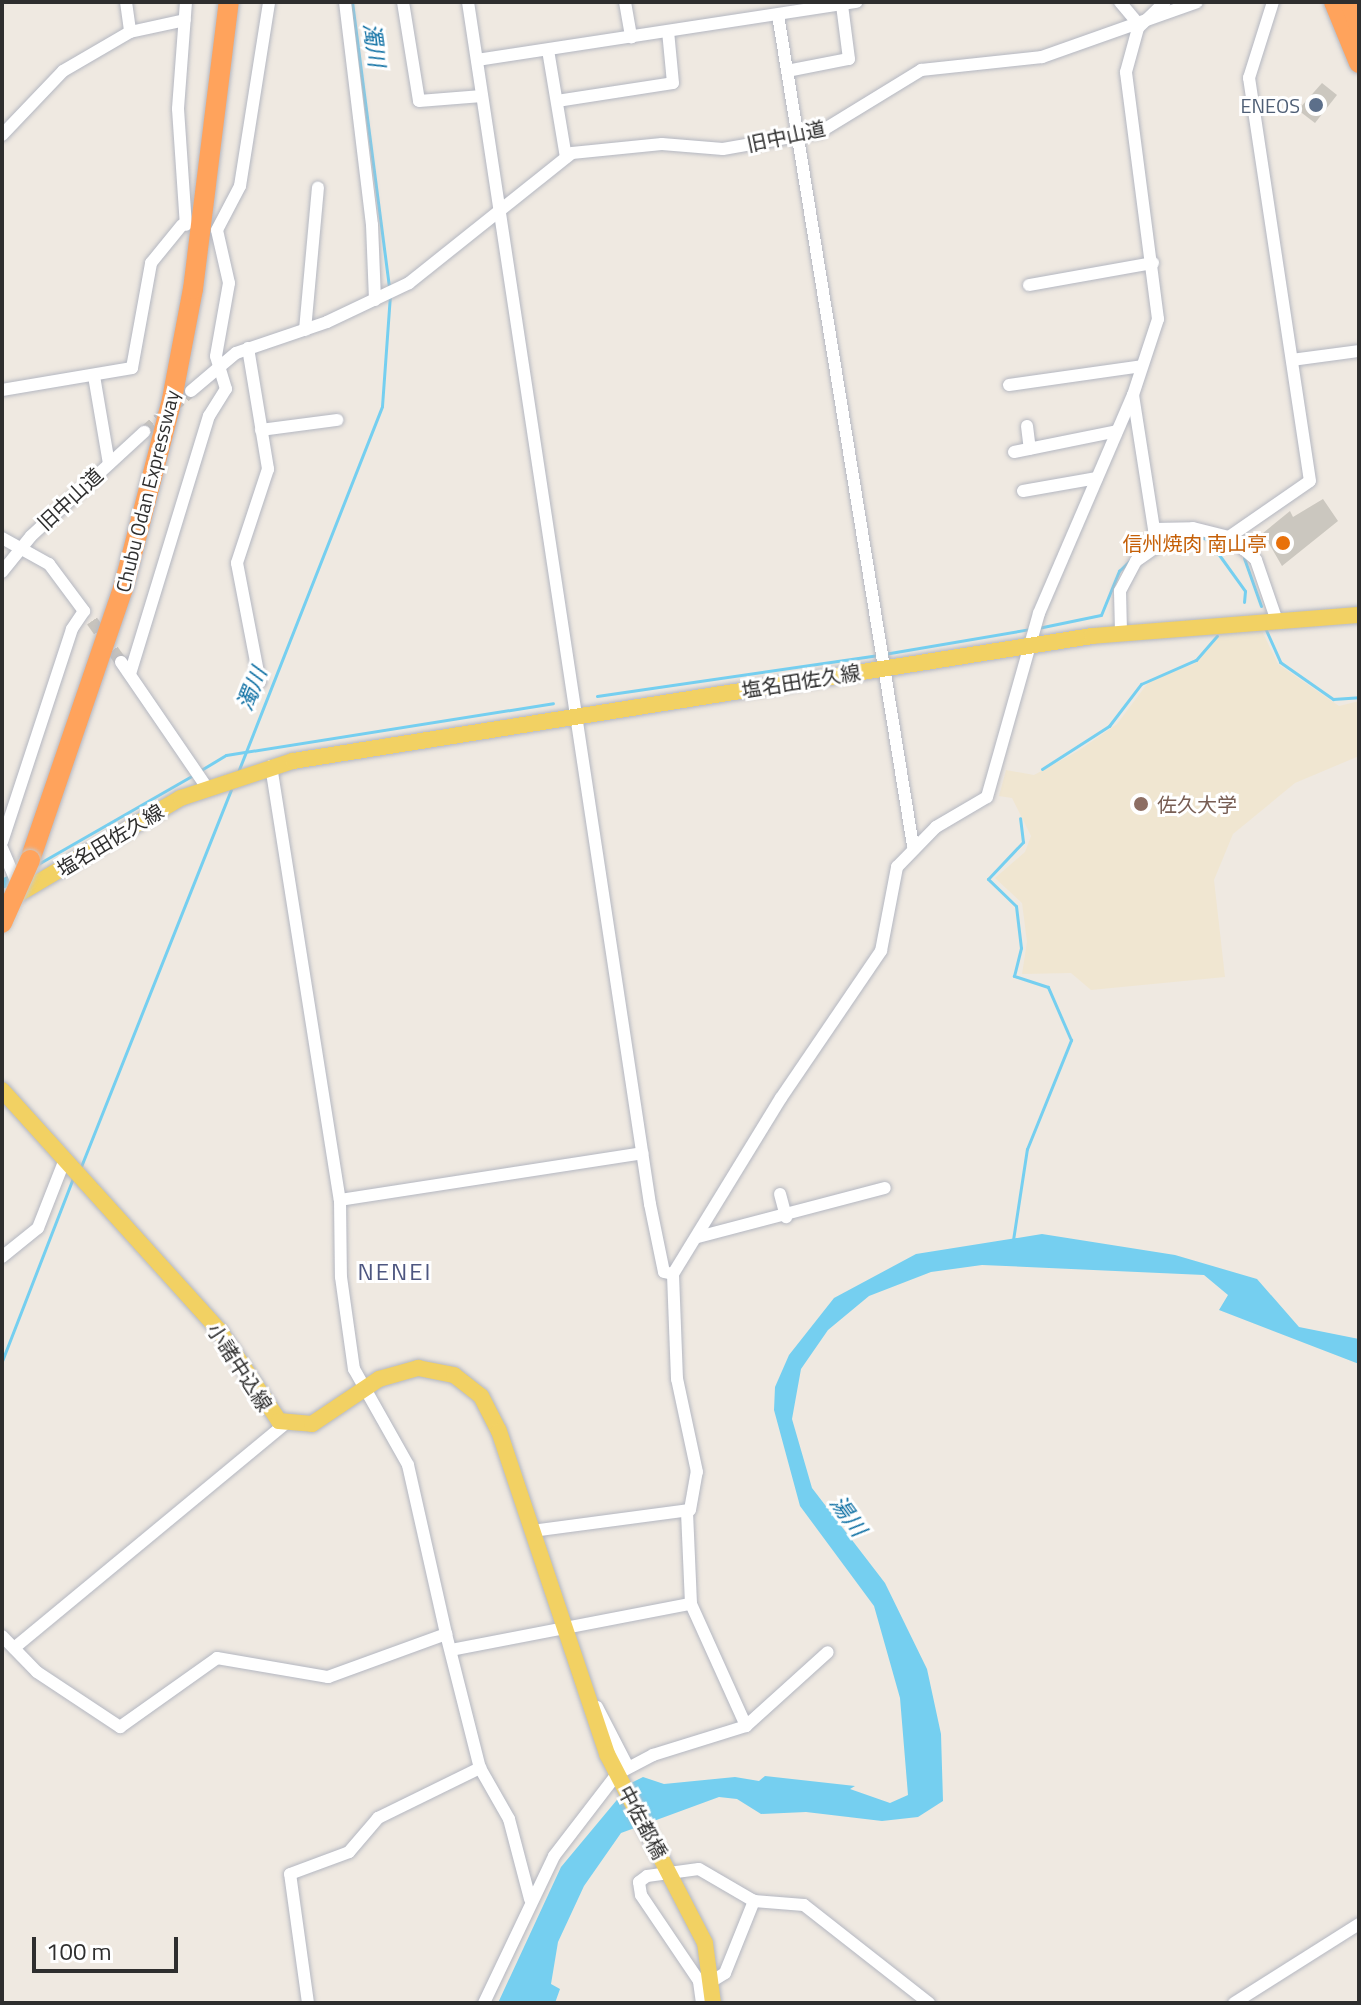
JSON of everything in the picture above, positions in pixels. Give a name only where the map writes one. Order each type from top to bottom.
[{"type":"highway","name":"Chubu Odan Expressway","points":[[2,923],[30,860],[87,703],[141,526],[193,289],[217,110],[227,2]]},
{"type":"highway","points":[[1334,2],[1359,63]]},
{"type":"highway","points":[[1350,2],[1359,25]]},
{"type":"main road","name":"塩名田佐久線","points":[[2,904],[207,777],[578,717],[880,658],[1035,635],[1359,615]]},
{"type":"main road","name":"小諸中込線","points":[[2,1090],[219,1330],[266,1409],[285,1424],[322,1420],[362,1390],[392,1373],[427,1368],[474,1389],[496,1422],[586,1697],[621,1773]]},
{"type":"main road","name":"中佐都橋","points":[[621,1773],[667,1869]]},
{"type":"main road","points":[[667,1869],[705,1943],[714,1980],[711,2003]]},
{"type":"street","points":[[126,2],[130,32]]},
{"type":"street","points":[[2,390],[132,368],[151,263],[186,225],[178,109],[186,2]]},
{"type":"street","points":[[130,674],[138,664],[209,416],[226,389],[216,356],[229,283],[214,230],[240,186],[269,2]]},
{"type":"street","points":[[345,2],[372,225],[376,299]]},
{"type":"street","points":[[403,2],[419,101],[482,96]]},
{"type":"street","points":[[468,2],[502,210],[642,1153],[664,1272],[673,1274]]},
{"type":"street","points":[[625,2],[631,37]]},
{"type":"street","points":[[477,60],[857,2]]},
{"type":"street","points":[[1120,2],[1141,21]]},
{"type":"street","points":[[746,1726],[691,1604],[687,1512],[697,1472],[677,1379],[673,1274],[781,1098],[881,951],[891,879],[913,846],[987,797],[1035,635],[1133,395],[1159,310],[1126,72],[1131,43],[1141,21],[1165,2]]},
{"type":"street","name":"旧中山道","points":[[566,157],[648,144],[723,149],[797,137],[837,124],[921,70],[1042,57],[1197,2]]},
{"type":"street","points":[[1229,537],[1312,477],[1249,78],[1273,2]]},
{"type":"street","points":[[787,71],[849,59],[842,5]]},
{"type":"street","points":[[778,15],[880,658],[913,846]]},
{"type":"street","points":[[2,135],[63,71],[130,32],[185,20]]},
{"type":"street","points":[[557,101],[673,83],[668,31]]},
{"type":"street","points":[[191,391],[248,348],[305,330],[396,289],[502,210],[566,157],[548,50]]},
{"type":"street","points":[[305,330],[318,188]]},
{"type":"street","points":[[1029,285],[1153,263]]},
{"type":"street","points":[[248,348],[266,481],[237,563],[260,682]]},
{"type":"street","points":[[1292,360],[1359,351]]},
{"type":"street","points":[[1009,385],[1060,373],[1142,366]]},
{"type":"street","points":[[94,376],[109,464]]},
{"type":"street","points":[[1133,395],[1155,536]]},
{"type":"street","points":[[261,430],[328,417]]},
{"type":"street","points":[[1027,426],[1030,449]]},
{"type":"street","points":[[1014,452],[1117,431]]},
{"type":"street","name":"旧中山道","points":[[2,572],[21,546],[144,432]]},
{"type":"street","points":[[1030,486],[1097,478]]},
{"type":"street","points":[[1121,632],[1123,582],[1155,536],[1193,528],[1229,537],[1256,560],[1276,618]]},
{"type":"street","points":[[2,538],[21,546],[58,574],[88,616],[72,629],[2,845],[21,892]]},
{"type":"street","points":[[121,662],[207,777]]},
{"type":"street","points":[[271,766],[340,1200],[341,1277],[362,1390],[408,1465],[480,1768],[509,1819],[530,1899]]},
{"type":"street","points":[[340,1200],[642,1153]]},
{"type":"street","points":[[2,1257],[38,1228],[67,1162]]},
{"type":"street","points":[[698,1237],[786,1217],[885,1188]]},
{"type":"street","points":[[780,1194],[786,1217]]},
{"type":"street","points":[[14,1648],[285,1424]]},
{"type":"street","points":[[532,1531],[687,1512]]},
{"type":"street","points":[[451,1650],[691,1604]]},
{"type":"street","points":[[2,1636],[37,1672],[120,1727],[217,1658],[328,1677],[446,1634]]},
{"type":"street","points":[[484,2003],[530,1899],[568,1835],[621,1773],[746,1726],[802,1669],[828,1652]]},
{"type":"street","points":[[308,2003],[290,1874],[349,1852],[378,1818],[480,1768]]},
{"type":"street","points":[[711,2003],[699,1981],[664,1937],[638,1888],[647,1876],[667,1869],[699,1869],[754,1901],[804,1905],[898,1985],[929,2003]]},
{"type":"street","points":[[714,1980],[725,1973],[754,1901]]},
{"type":"street","points":[[1234,2003],[1359,1924]]},
{"type":"shaded area","name":"佐久大学","points":[[1261,629],[1278,664],[1339,706],[1359,701],[1359,756],[1295,783],[1233,834],[1214,880],[1225,977],[1091,990],[1071,973],[1022,974],[1027,942],[1022,903],[995,878],[1025,852],[1031,836],[1012,798],[999,796],[1006,770],[1034,775],[1078,751],[1117,724],[1150,680],[1194,664],[1224,631]]},
{"type":"water","name":"湯川","points":[[1042,1234],[1175,1255],[1257,1279],[1299,1327],[1359,1339],[1359,1364],[1219,1310],[1228,1295],[1204,1275],[982,1265],[931,1272],[869,1296],[828,1330],[801,1369],[792,1419],[812,1488],[885,1583],[927,1669],[941,1734],[943,1801],[918,1817],[882,1821],[806,1812],[761,1814],[737,1799],[719,1797],[621,1833],[584,1886],[558,1942],[551,1984],[560,1989],[555,2003],[498,2003],[561,1867],[631,1783],[643,1777],[664,1784],[735,1777],[759,1781],[765,1776],[855,1786],[850,1789],[890,1803],[908,1795],[900,1698],[874,1606],[800,1506],[774,1410],[775,1387],[789,1355],[834,1298],[916,1254]]},
{"type":"building","name":"ENEOS","points":[[1322,83],[1337,95],[1315,123],[1298,110]]},
{"type":"building","points":[[1323,499],[1338,521],[1282,566],[1263,533],[1290,511],[1293,517]]},
{"type":"waterway","name":"濁川","points":[[352,2],[389,288]]},
{"type":"waterway","name":"濁川","points":[[238,772],[382,406],[390,295]]},
{"type":"waterway","points":[[1158,539],[1204,538],[1235,550]]},
{"type":"waterway","points":[[1038,628],[1101,615],[1119,571],[1150,541]]},
{"type":"waterway","points":[[1221,544],[1217,552],[1245,591],[1244,602]]},
{"type":"waterway","points":[[1244,558],[1261,606]]},
{"type":"waterway","points":[[884,654],[1031,629]]},
{"type":"waterway","points":[[1266,630],[1280,662],[1333,699],[1359,697]]},
{"type":"waterway","points":[[1042,769],[1109,726],[1141,684],[1196,660],[1217,636]]},
{"type":"waterway","points":[[597,696],[877,655]]},
{"type":"waterway","points":[[201,770],[226,755],[553,703]]},
{"type":"waterway","points":[[38,864],[195,774]]},
{"type":"waterway","name":"濁川","points":[[80,1169],[231,790]]},
{"type":"waterway","points":[[1013,1240],[1027,1149],[1071,1040],[1048,987],[1014,976],[1021,948],[1016,906],[988,879],[1023,842],[1020,818]]},
{"type":"waterway","points":[[2,884],[11,880]]},
{"type":"waterway","name":"濁川","points":[[2,1361],[73,1178]]},
{"type":"tunnel","points":[[144,432],[191,391]]},
{"type":"tunnel","points":[[92,621],[121,662]]},
{"type":"place","name":"ENEOS","points":[[1316,105]]},
{"type":"place","name":"信州焼肉 南山亭","points":[[1283,543]]},
{"type":"place","name":"佐久大学","points":[[1141,804]]},
{"type":"district","name":"NENEI","points":[[395,1272]]}]
